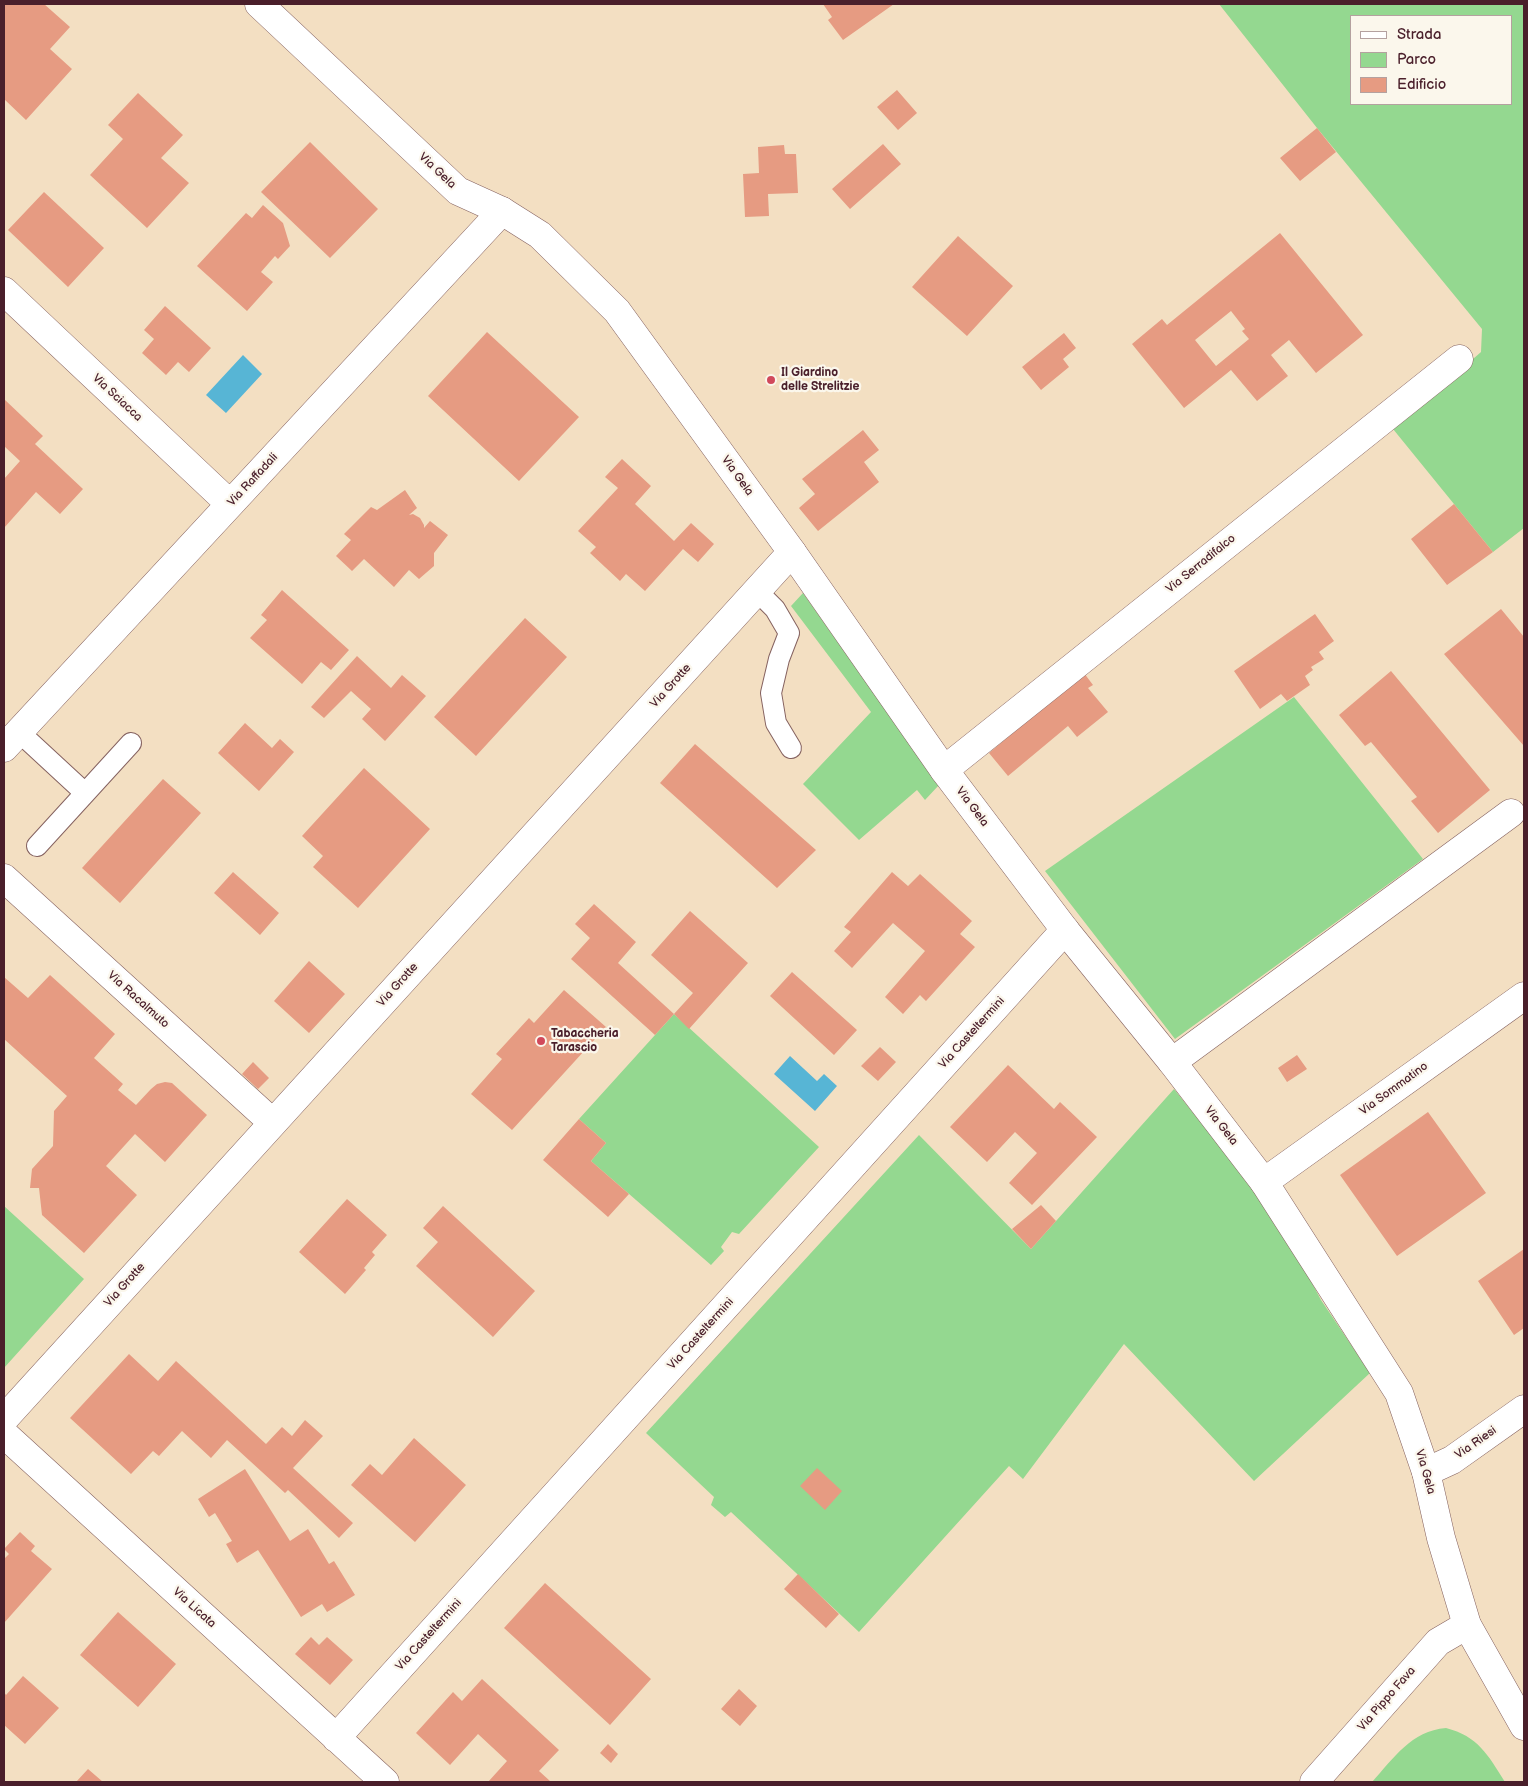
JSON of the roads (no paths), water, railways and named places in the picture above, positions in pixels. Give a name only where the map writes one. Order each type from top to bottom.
[{"type":"street","name":"Via Gela","points":[[259,4],[458,191],[502,211],[540,234],[617,311],[792,552],[944,770],[1065,930],[1172,1062],[1264,1182],[1399,1393],[1426,1472],[1441,1538],[1467,1625],[1524,1726]]},
{"type":"street","name":"Via Raffadali","points":[[11,740],[502,211]]},
{"type":"street","name":"Via Sciacca","points":[[4,291],[230,504]]},
{"type":"street","name":"Via Serradifalco","points":[[944,770],[1459,359]]},
{"type":"street","name":"Via Grotte","points":[[4,1419],[792,552]]},
{"type":"street","points":[[1172,1062],[1512,813]]},
{"type":"street","name":"Via Racalmuto","points":[[4,878],[273,1123]]},
{"type":"street","name":"Via Casteltermini","points":[[336,1738],[1065,930]]},
{"type":"street","name":"Via Sommatino","points":[[1264,1182],[1524,996]]},
{"type":"street","name":"Via Riesi","points":[[1426,1472],[1452,1460],[1524,1409]]},
{"type":"street","name":"Via Licata","points":[[4,1434],[385,1782]]},
{"type":"street","name":"Via Pippo Fava","points":[[1314,1782],[1438,1642],[1467,1625]]},
{"type":"lane","points":[[757,591],[775,610],[789,633],[779,659],[771,693],[776,723],[791,748]]},
{"type":"lane","points":[[11,740],[86,793]]},
{"type":"lane","points":[[37,846],[131,743]]},
{"type":"water","points":[[243,355],[262,374],[226,413],[206,395]]},
{"type":"water","points":[[790,1056],[817,1081],[824,1074],[837,1086],[815,1111],[774,1074]]},
{"type":"place","name":"Il Giardino delle Strelitzie","points":[[771,380]]},
{"type":"place","name":"Tabaccheria Tarascio","points":[[541,1041]]}]
